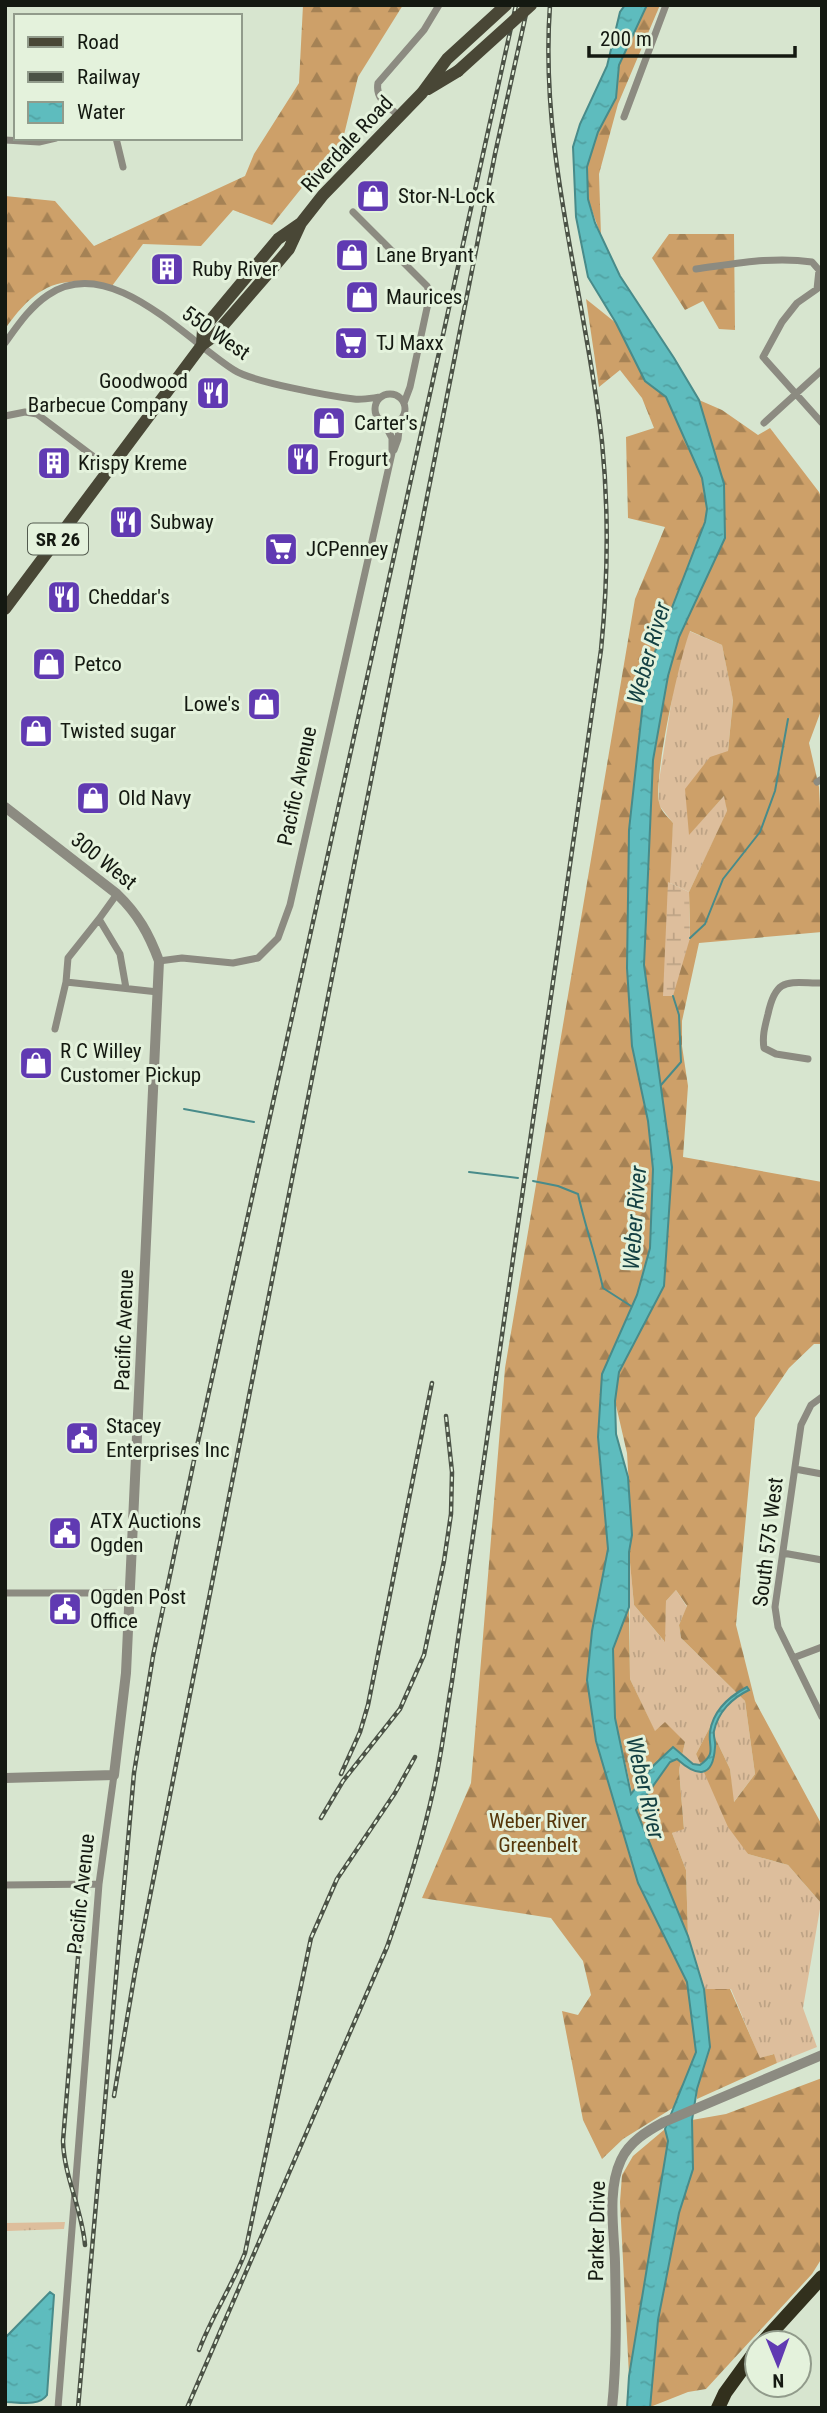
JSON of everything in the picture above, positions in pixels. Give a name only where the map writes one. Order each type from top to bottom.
[{"type":"highway","points":[[775,2329],[822,2277]]},
{"type":"highway","points":[[718,2408],[743,2368]]},
{"type":"main road","name":"Riverdale Road","points":[[198,350],[215,336],[278,262],[289,248],[301,223],[323,195],[422,93],[447,59],[506,5]]},
{"type":"main road","name":"Riverdale Road","points":[[422,93],[458,71],[531,5]]},
{"type":"main road","name":"Riverdale Road","points":[[198,350],[203,329],[278,239],[301,223]]},
{"type":"main road","name":"SR 26","points":[[5,609],[198,350]]},
{"type":"street","points":[[399,116],[380,99],[378,83],[424,30],[439,5]]},
{"type":"street","points":[[624,117],[666,5]]},
{"type":"street","points":[[5,140],[48,140]]},
{"type":"street","points":[[116,140],[123,167]]},
{"type":"street","points":[[353,212],[427,286],[430,294],[400,421],[394,424],[384,423],[367,405],[355,399]]},
{"type":"street","points":[[696,269],[754,261],[796,260],[812,262],[819,270],[817,289],[797,303],[782,322],[763,357],[822,423]]},
{"type":"street","name":"550 West","points":[[5,343],[23,317],[50,293],[65,286],[111,288],[133,295],[198,350],[245,376],[355,399]]},
{"type":"street","points":[[764,424],[822,370]]},
{"type":"street","points":[[355,399],[402,390],[411,382]]},
{"type":"street","points":[[375,414],[375,405],[385,395],[397,396],[404,403]]},
{"type":"street","points":[[5,416],[25,412],[37,414],[110,469]]},
{"type":"street","name":"Pacific Avenue","points":[[58,2408],[99,1884],[125,1701],[159,961],[182,958],[233,963],[258,958],[278,937],[290,905],[400,421]]},
{"type":"street","name":"Pacific Avenue","points":[[384,423],[392,438],[392,453]]},
{"type":"street","name":"300 West","points":[[5,807],[117,894],[133,910],[148,932],[159,961]]},
{"type":"street","points":[[55,1029],[66,982],[68,958],[117,894]]},
{"type":"street","points":[[99,919],[120,954],[126,988]]},
{"type":"street","points":[[66,982],[158,992]]},
{"type":"street","points":[[808,1059],[776,1054],[764,1048],[762,1037],[771,999],[778,987],[789,983],[822,983]]},
{"type":"street","name":"South 575 West","points":[[822,1397],[811,1405],[801,1425],[775,1607],[778,1627],[822,1717]]},
{"type":"street","points":[[795,1469],[822,1474]]},
{"type":"street","points":[[783,1553],[822,1560]]},
{"type":"street","points":[[5,1593],[131,1592]]},
{"type":"street","points":[[793,1658],[822,1647]]},
{"type":"street","points":[[5,1777],[114,1775]]},
{"type":"street","points":[[5,1885],[99,1884]]},
{"type":"street","name":"Parker Drive","points":[[612,2408],[615,2372],[613,2202],[616,2174],[621,2159],[629,2147],[645,2133],[664,2122],[822,2055]]},
{"type":"green space","points":[[303,5],[403,5],[358,77],[342,143],[272,225],[233,210],[201,246],[143,244],[112,286],[77,281],[50,286],[27,302],[5,329],[5,196],[55,201],[94,246],[245,176],[254,154],[299,83]]},
{"type":"green space","points":[[647,5],[660,5],[618,104],[599,174],[601,236],[588,199],[587,167],[598,132],[616,98],[619,65]]},
{"type":"green space","points":[[669,234],[734,234],[735,330],[719,329],[703,301],[685,310],[652,258]]},
{"type":"green space","name":"Weber River Greenbelt","points":[[586,299],[616,323],[645,381],[666,397],[702,478],[707,509],[705,522],[646,675],[629,830],[627,968],[632,1046],[648,1121],[653,1169],[650,1248],[637,1295],[602,1374],[602,1464],[608,1549],[592,1631],[596,1741],[638,1883],[687,1982],[696,2052],[676,2106],[623,2139],[602,2159],[583,2120],[562,2011],[578,2015],[591,1995],[583,1961],[551,1918],[422,1898],[471,1783],[505,1368],[635,599],[665,527],[628,518],[626,437],[654,428],[642,398],[620,370],[599,387]]},
{"type":"green space","points":[[699,400],[722,410],[758,435],[770,428],[822,499],[822,708],[809,743],[819,787],[822,932],[699,943],[682,1021],[682,1046],[688,1086],[683,1157],[822,1182],[822,1344],[814,1344],[789,1368],[755,1418],[736,1625],[755,1701],[822,1825],[821,1903],[788,1865],[748,1854],[728,1827],[696,1754],[710,1727],[730,1769],[734,1802],[755,1774],[745,1701],[681,1638],[679,1625],[687,1606],[676,1590],[666,1601],[665,1642],[634,1605],[629,1552],[632,1535],[627,1453],[615,1401],[619,1372],[664,1286],[672,1167],[644,965],[653,760],[668,676],[679,637],[725,538],[724,484]],"holes":[[[690,631],[722,645],[733,700],[728,751],[710,757],[685,789],[689,835],[724,796],[727,811],[689,892],[690,938],[664,996],[673,823],[661,808],[658,793],[663,748]]]},
{"type":"green space","points":[[689,631],[722,645],[733,699],[728,751],[689,834],[725,795],[727,812],[689,892],[668,882],[673,823],[659,805],[659,781],[676,673]]},
{"type":"green space","points":[[668,882],[689,892],[690,938],[673,996],[663,996]]},
{"type":"green space","points":[[630,1562],[634,1605],[664,1641],[666,1601],[676,1590],[687,1607],[679,1625],[681,1638],[745,1701],[755,1774],[733,1803],[730,1769],[710,1727],[696,1754],[748,1854],[788,1865],[821,1903],[803,2008],[817,2047],[777,2063],[773,2054],[760,2059],[731,1989],[704,1989],[688,1936],[686,1870],[672,1833],[684,1828],[679,1770],[685,1742],[655,1732],[630,1679]]},
{"type":"green space","points":[[629,1607],[630,1679],[655,1731],[665,1722],[685,1742],[679,1770],[684,1829],[672,1833],[686,1870],[688,1936],[636,1810],[615,1718],[613,1649]]},
{"type":"green space","points":[[704,1989],[730,1989],[760,2058],[774,2054],[777,2063],[697,2099],[697,2089],[710,2047]]},
{"type":"green space","points":[[822,2078],[822,2258],[812,2274],[761,2329],[743,2329],[743,2349],[706,2389],[688,2392],[650,2407],[658,2320],[679,2213],[693,2169],[692,2120],[726,2114]]},
{"type":"green space","points":[[665,2129],[668,2141],[629,2376],[620,2202],[622,2175],[633,2156]]},
{"type":"green space","points":[[65,2222],[64,2229],[7,2231],[5,2262],[5,2223]]},
{"type":"water","name":"Weber River","points":[[625,5],[647,5],[619,65],[616,98],[598,132],[587,167],[588,199],[595,223],[620,276],[699,400],[724,484],[725,538],[679,637],[668,676],[653,760],[644,965],[672,1167],[664,1286],[619,1372],[615,1401],[616,1434],[628,1477],[632,1535],[629,1552],[629,1607],[613,1649],[615,1718],[631,1794],[653,1766],[673,1747],[693,1764],[700,1765],[705,1761],[711,1750],[712,1724],[719,1710],[734,1695],[747,1687],[749,1690],[732,1701],[722,1712],[714,1731],[714,1757],[707,1770],[697,1772],[677,1759],[670,1762],[636,1810],[688,1936],[704,1989],[710,2047],[697,2089],[692,2120],[693,2169],[679,2213],[658,2320],[650,2408],[627,2408],[629,2376],[668,2141],[665,2129],[696,2052],[687,1982],[638,1883],[596,1741],[587,1680],[592,1631],[608,1549],[598,1437],[602,1374],[637,1295],[650,1248],[653,1169],[648,1121],[632,1046],[627,968],[629,830],[646,675],[705,522],[707,509],[702,478],[666,397],[645,381],[616,323],[588,277],[576,217],[573,147],[580,124],[607,66],[620,12]]},
{"type":"water","points":[[50,2292],[54,2295],[47,2395],[34,2402],[5,2402],[5,2338]]},
{"type":"waterway","points":[[690,938],[705,924],[723,879],[760,832],[775,791],[788,719]]},
{"type":"waterway","points":[[661,1085],[681,1062],[679,1015],[673,996]]},
{"type":"waterway","points":[[184,1109],[254,1122]]},
{"type":"waterway","points":[[469,1172],[518,1178]]},
{"type":"waterway","points":[[533,1181],[558,1186],[578,1194],[603,1288],[631,1306]]},
{"type":"railway","points":[[78,2408],[134,1773],[153,1656],[197,1446],[516,5]]},
{"type":"railway","points":[[114,2096],[135,1972],[495,154],[528,5]]},
{"type":"railway","points":[[187,2408],[387,1947],[413,1868],[429,1807],[452,1681],[601,650],[605,598],[607,520],[602,442],[557,170],[548,60],[550,5]]},
{"type":"railway","points":[[341,1774],[360,1732],[368,1705],[432,1383]]},
{"type":"railway","points":[[321,1818],[343,1781],[400,1709],[424,1655],[451,1514],[452,1472],[446,1416]]},
{"type":"railway","points":[[199,2350],[245,2253],[311,1938],[337,1879],[395,1793],[415,1757]]},
{"type":"railway","points":[[82,1909],[63,2141],[66,2167],[85,2245]]},
{"type":"place","name":"Stor-N-Lock","points":[[373,196]]},
{"type":"place","name":"Lane Bryant","points":[[352,255]]},
{"type":"place","name":"Ruby River","points":[[167,269]]},
{"type":"place","name":"Maurices","points":[[362,297]]},
{"type":"place","name":"TJ Maxx","points":[[351,343]]},
{"type":"place","name":"Goodwood Barbecue Company","points":[[213,393]]},
{"type":"place","name":"Carter's","points":[[329,423]]},
{"type":"place","name":"Frogurt","points":[[303,459]]},
{"type":"place","name":"Krispy Kreme","points":[[54,463]]},
{"type":"place","name":"Subway","points":[[126,522]]},
{"type":"place","name":"JCPenney","points":[[281,549]]},
{"type":"place","name":"Cheddar's","points":[[64,597]]},
{"type":"place","name":"Petco","points":[[49,664]]},
{"type":"place","name":"Lowe's","points":[[264,704]]},
{"type":"place","name":"Twisted sugar","points":[[36,731]]},
{"type":"place","name":"Old Navy","points":[[93,798]]},
{"type":"place","name":"R C Willey Customer Pickup","points":[[36,1063]]},
{"type":"place","name":"Stacey Enterprises Inc","points":[[82,1438]]},
{"type":"place","name":"ATX Auctions Ogden","points":[[65,1533]]},
{"type":"place","name":"Ogden Post Office","points":[[65,1609]]}]
